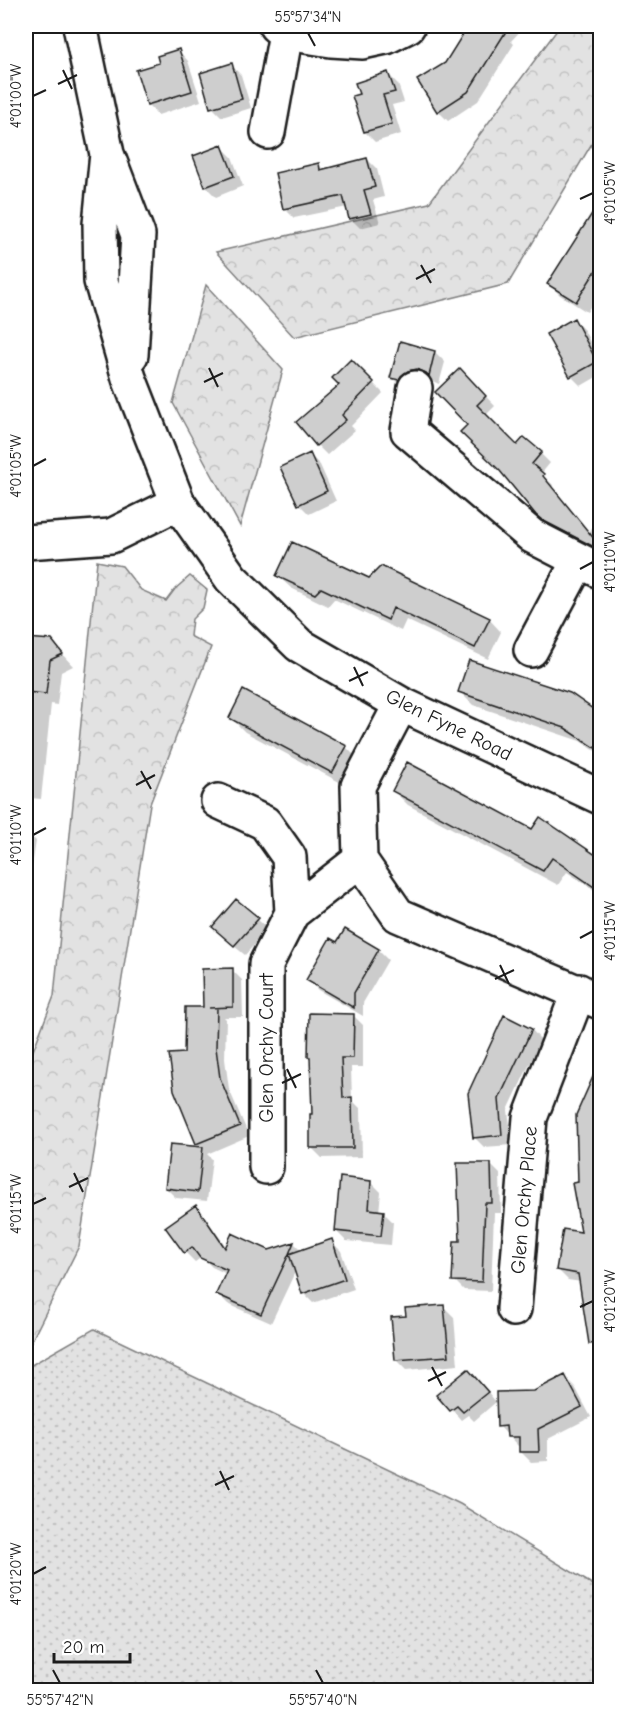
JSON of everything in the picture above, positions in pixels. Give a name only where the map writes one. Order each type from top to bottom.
[{"type":"street","name":"Glen Fyne Road","points":[[80,26],[107,154],[100,224],[101,281],[129,378],[178,503],[231,578],[299,645],[401,704],[600,797]]},
{"type":"street","points":[[268,132],[281,29],[331,40],[363,42],[386,37],[408,26]]},
{"type":"street","points":[[415,388],[408,431],[532,536],[590,566],[531,650]]},
{"type":"street","points":[[26,542],[111,536],[178,503]]},
{"type":"street","points":[[401,704],[358,786],[360,860],[398,915],[590,997]]},
{"type":"street","points":[[218,801],[265,823],[289,857],[292,913]]},
{"type":"street","name":"Glen Orchy Court","points":[[266,1167],[266,964],[292,913],[360,860]]},
{"type":"street","name":"Glen Orchy Place","points":[[514,1309],[530,1118],[590,997]]},
{"type":"green space","points":[[560,26],[600,26],[600,130],[508,284],[294,337],[216,252],[429,203]]},
{"type":"green space","points":[[206,285],[283,370],[240,526],[173,403]]},
{"type":"green space","points":[[97,561],[122,566],[141,590],[166,601],[175,589],[190,576],[207,590],[203,608],[192,619],[190,636],[211,647],[150,804],[79,1246],[26,1348],[26,1069],[54,996]]},
{"type":"green space","points":[[94,1329],[460,1504],[600,1589],[600,1690],[26,1690],[26,1368]]},
{"type":"building","points":[[468,26],[494,26],[505,33],[468,92],[437,112],[417,80],[445,63]]},
{"type":"building","points":[[179,49],[192,91],[147,105],[136,70],[159,63],[157,56]]},
{"type":"building","points":[[232,63],[242,99],[210,108],[200,73]]},
{"type":"building","points":[[388,72],[395,92],[383,95],[392,124],[364,132],[352,96],[359,94],[355,83]]},
{"type":"building","points":[[222,145],[234,176],[205,187],[193,156]]},
{"type":"building","points":[[367,158],[375,187],[364,190],[371,214],[349,219],[343,196],[283,209],[275,173],[319,163],[320,170]]},
{"type":"building","points":[[600,201],[600,264],[576,302],[547,284]]},
{"type":"building","points":[[574,318],[597,362],[570,377],[546,334]]},
{"type":"building","points":[[400,341],[435,351],[429,376],[417,369],[408,371],[399,380],[390,378]]},
{"type":"building","points":[[351,359],[374,382],[342,415],[346,420],[316,446],[296,422],[339,385],[332,378]]},
{"type":"building","points":[[460,368],[486,396],[477,405],[517,445],[524,437],[542,452],[532,464],[544,474],[543,476],[600,546],[600,550],[536,515],[500,471],[460,432],[467,425],[435,392]]},
{"type":"building","points":[[310,453],[327,491],[298,505],[280,467]]},
{"type":"building","points":[[292,542],[369,578],[381,566],[490,618],[475,648],[393,608],[388,620],[321,588],[315,594],[276,576]]},
{"type":"building","points":[[26,638],[52,640],[63,654],[50,660],[46,694],[26,692]]},
{"type":"building","points":[[469,660],[570,693],[600,714],[600,751],[565,728],[458,692]]},
{"type":"building","points":[[243,690],[347,746],[332,773],[229,718]]},
{"type":"building","points":[[407,762],[532,829],[540,817],[600,858],[600,891],[552,858],[543,871],[392,791]]},
{"type":"building","points":[[236,899],[259,918],[234,946],[212,927]]},
{"type":"building","points":[[345,929],[379,949],[354,993],[354,1008],[306,980],[330,938],[337,942]]},
{"type":"building","points":[[233,968],[233,1007],[209,1008],[217,1008],[216,1048],[220,1078],[240,1126],[196,1144],[174,1090],[169,1054],[184,1053],[185,1007],[203,1007],[202,969]]},
{"type":"building","points":[[309,1013],[354,1014],[353,1058],[341,1058],[343,1098],[352,1097],[353,1148],[310,1148],[310,1114],[312,1114],[310,1057],[308,1057]]},
{"type":"building","points":[[504,1015],[532,1029],[499,1099],[502,1135],[473,1138],[468,1093]]},
{"type":"building","points":[[600,1061],[600,1343],[589,1344],[578,1274],[556,1270],[563,1229],[581,1232],[572,1183],[578,1182],[576,1115]]},
{"type":"building","points":[[170,1144],[203,1147],[198,1192],[165,1188]]},
{"type":"building","points":[[457,1163],[491,1163],[492,1203],[485,1203],[482,1282],[452,1281],[454,1241],[460,1241]]},
{"type":"building","points":[[340,1177],[371,1181],[369,1209],[384,1211],[381,1236],[335,1231]]},
{"type":"building","points":[[196,1205],[225,1248],[232,1233],[269,1250],[294,1242],[261,1314],[216,1294],[227,1270],[200,1258],[192,1247],[184,1253],[165,1227]]},
{"type":"building","points":[[332,1239],[345,1279],[302,1294],[289,1254]]},
{"type":"building","points":[[444,1305],[449,1356],[395,1360],[391,1317],[406,1316],[405,1308]]},
{"type":"building","points":[[468,1369],[488,1392],[463,1412],[457,1406],[450,1411],[436,1395]]},
{"type":"building","points":[[565,1375],[582,1407],[538,1429],[539,1452],[519,1452],[519,1437],[507,1437],[506,1426],[497,1427],[496,1392],[534,1391]]}]
